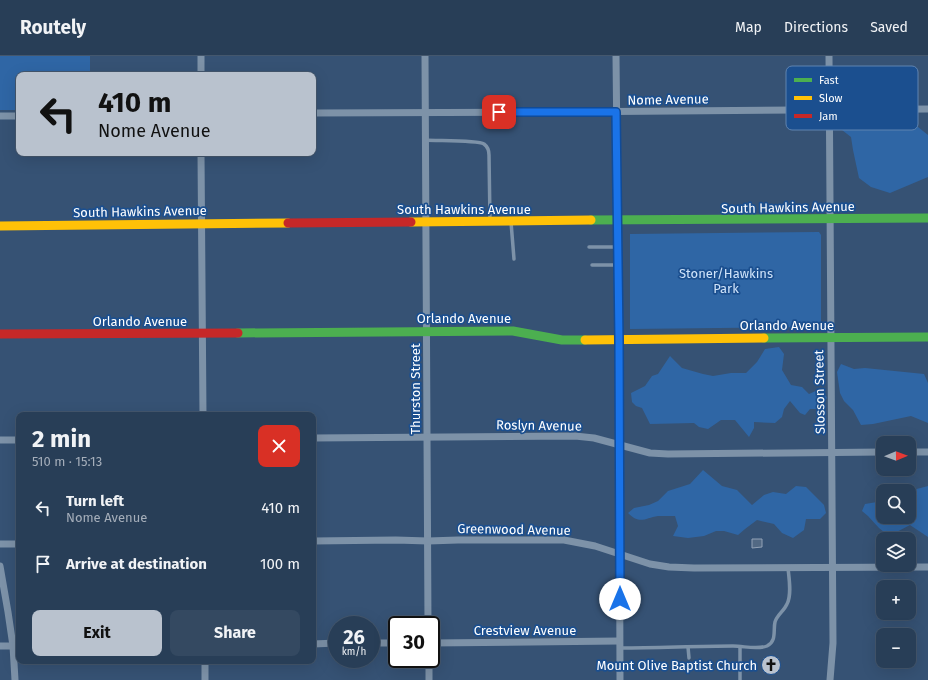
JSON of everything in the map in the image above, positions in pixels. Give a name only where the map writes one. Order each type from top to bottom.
[{"type":"street","points":[[201,56],[201,72]]},
{"type":"street","name":"Thurston Street","points":[[425,56],[428,616]]},
{"type":"street","points":[[616,56],[620,680]]},
{"type":"street","name":"Nome Avenue","points":[[918,109],[928,109]]},
{"type":"street","name":"Nome Avenue","points":[[316,113],[786,110]]},
{"type":"street","points":[[0,116],[16,116]]},
{"type":"street","name":"Slosson Street","points":[[829,130],[833,643],[830,680]]},
{"type":"street","points":[[201,156],[203,412]]},
{"type":"street","name":"South Hawkins Avenue","points":[[0,226],[928,218]]},
{"type":"street","name":"Orlando Avenue","points":[[0,334],[513,331],[562,340],[928,337]]},
{"type":"street","name":"Roslyn Avenue","points":[[316,438],[575,436],[594,438],[650,453],[668,454],[876,452]]},
{"type":"street","points":[[0,440],[16,440]]},
{"type":"street","points":[[916,452],[928,452]]},
{"type":"street","name":"Greenwood Avenue","points":[[316,541],[564,540],[595,546],[650,564],[669,567],[928,567]]},
{"type":"street","points":[[0,544],[16,544]]},
{"type":"street","points":[[0,566],[16,646],[15,680]]},
{"type":"street","points":[[316,644],[328,643]]},
{"type":"street","name":"Crestview Avenue","points":[[440,643],[619,645]]},
{"type":"street","points":[[0,646],[16,646]]},
{"type":"street","points":[[205,664],[205,680]]},
{"type":"street","points":[[429,668],[429,680]]},
{"type":"lane","points":[[426,140],[476,142],[484,145],[488,149],[490,222]]},
{"type":"lane","points":[[511,221],[514,259]]},
{"type":"lane","points":[[589,247],[618,247]]},
{"type":"lane","points":[[592,265],[618,265]]},
{"type":"lane","points":[[619,645],[756,648],[766,646],[774,637],[777,617],[783,612],[788,603],[788,567]]},
{"type":"lane","points":[[688,647],[689,658]]},
{"type":"lane","points":[[740,647],[740,680]]},
{"type":"green space","points":[[0,56],[90,56],[90,72],[16,72],[16,110],[0,110]]},
{"type":"green space","points":[[918,127],[928,135],[928,177],[890,193],[871,187],[859,178],[851,137],[842,130],[918,130]]},
{"type":"green space","name":"Stoner/Hawkins Park","points":[[819,232],[821,235],[820,327],[630,329],[630,234]]},
{"type":"green space","points":[[779,347],[784,354],[782,370],[791,385],[802,387],[809,394],[822,388],[827,398],[817,409],[810,409],[805,415],[800,413],[790,401],[784,409],[782,417],[775,423],[754,422],[754,428],[749,437],[735,420],[721,420],[708,429],[699,427],[694,423],[650,424],[642,408],[636,406],[632,402],[631,393],[645,386],[652,376],[658,374],[670,356],[682,368],[713,376],[731,373],[746,373],[757,362],[765,349]]},
{"type":"green space","points":[[841,364],[854,369],[865,368],[924,374],[928,383],[928,423],[911,416],[861,425],[853,410],[844,401],[840,393],[837,372]]},
{"type":"green space","points":[[703,470],[722,486],[737,490],[752,505],[764,495],[773,492],[786,494],[796,486],[806,487],[824,505],[826,513],[820,519],[806,519],[804,530],[793,538],[782,533],[774,524],[757,520],[738,535],[724,531],[716,531],[704,536],[688,538],[673,536],[678,526],[675,516],[658,516],[639,520],[632,517],[628,513],[634,508],[649,505],[658,501],[668,491],[690,484]]},
{"type":"green space","points":[[928,486],[928,537],[910,525],[897,532],[884,532],[862,511],[865,504],[876,502],[876,524],[916,524],[916,489]]},
{"type":"building","points":[[752,539],[762,539],[762,547],[752,548]]},
{"type":"traffic: fast","points":[[591,220],[928,218]]},
{"type":"traffic: fast","points":[[238,333],[513,331],[562,340],[585,340]]},
{"type":"traffic: fast","points":[[764,338],[928,337]]},
{"type":"traffic: slow","points":[[411,222],[591,220]]},
{"type":"traffic: slow","points":[[0,226],[288,223]]},
{"type":"traffic: slow","points":[[585,340],[764,338]]},
{"type":"traffic: jam","points":[[288,223],[411,222]]},
{"type":"traffic: jam","points":[[0,334],[238,333]]},
{"type":"place","name":"Mount Olive Baptist Church","points":[[771,665]]},
{"type":"route","points":[[499,112],[616,112],[620,599]]}]
